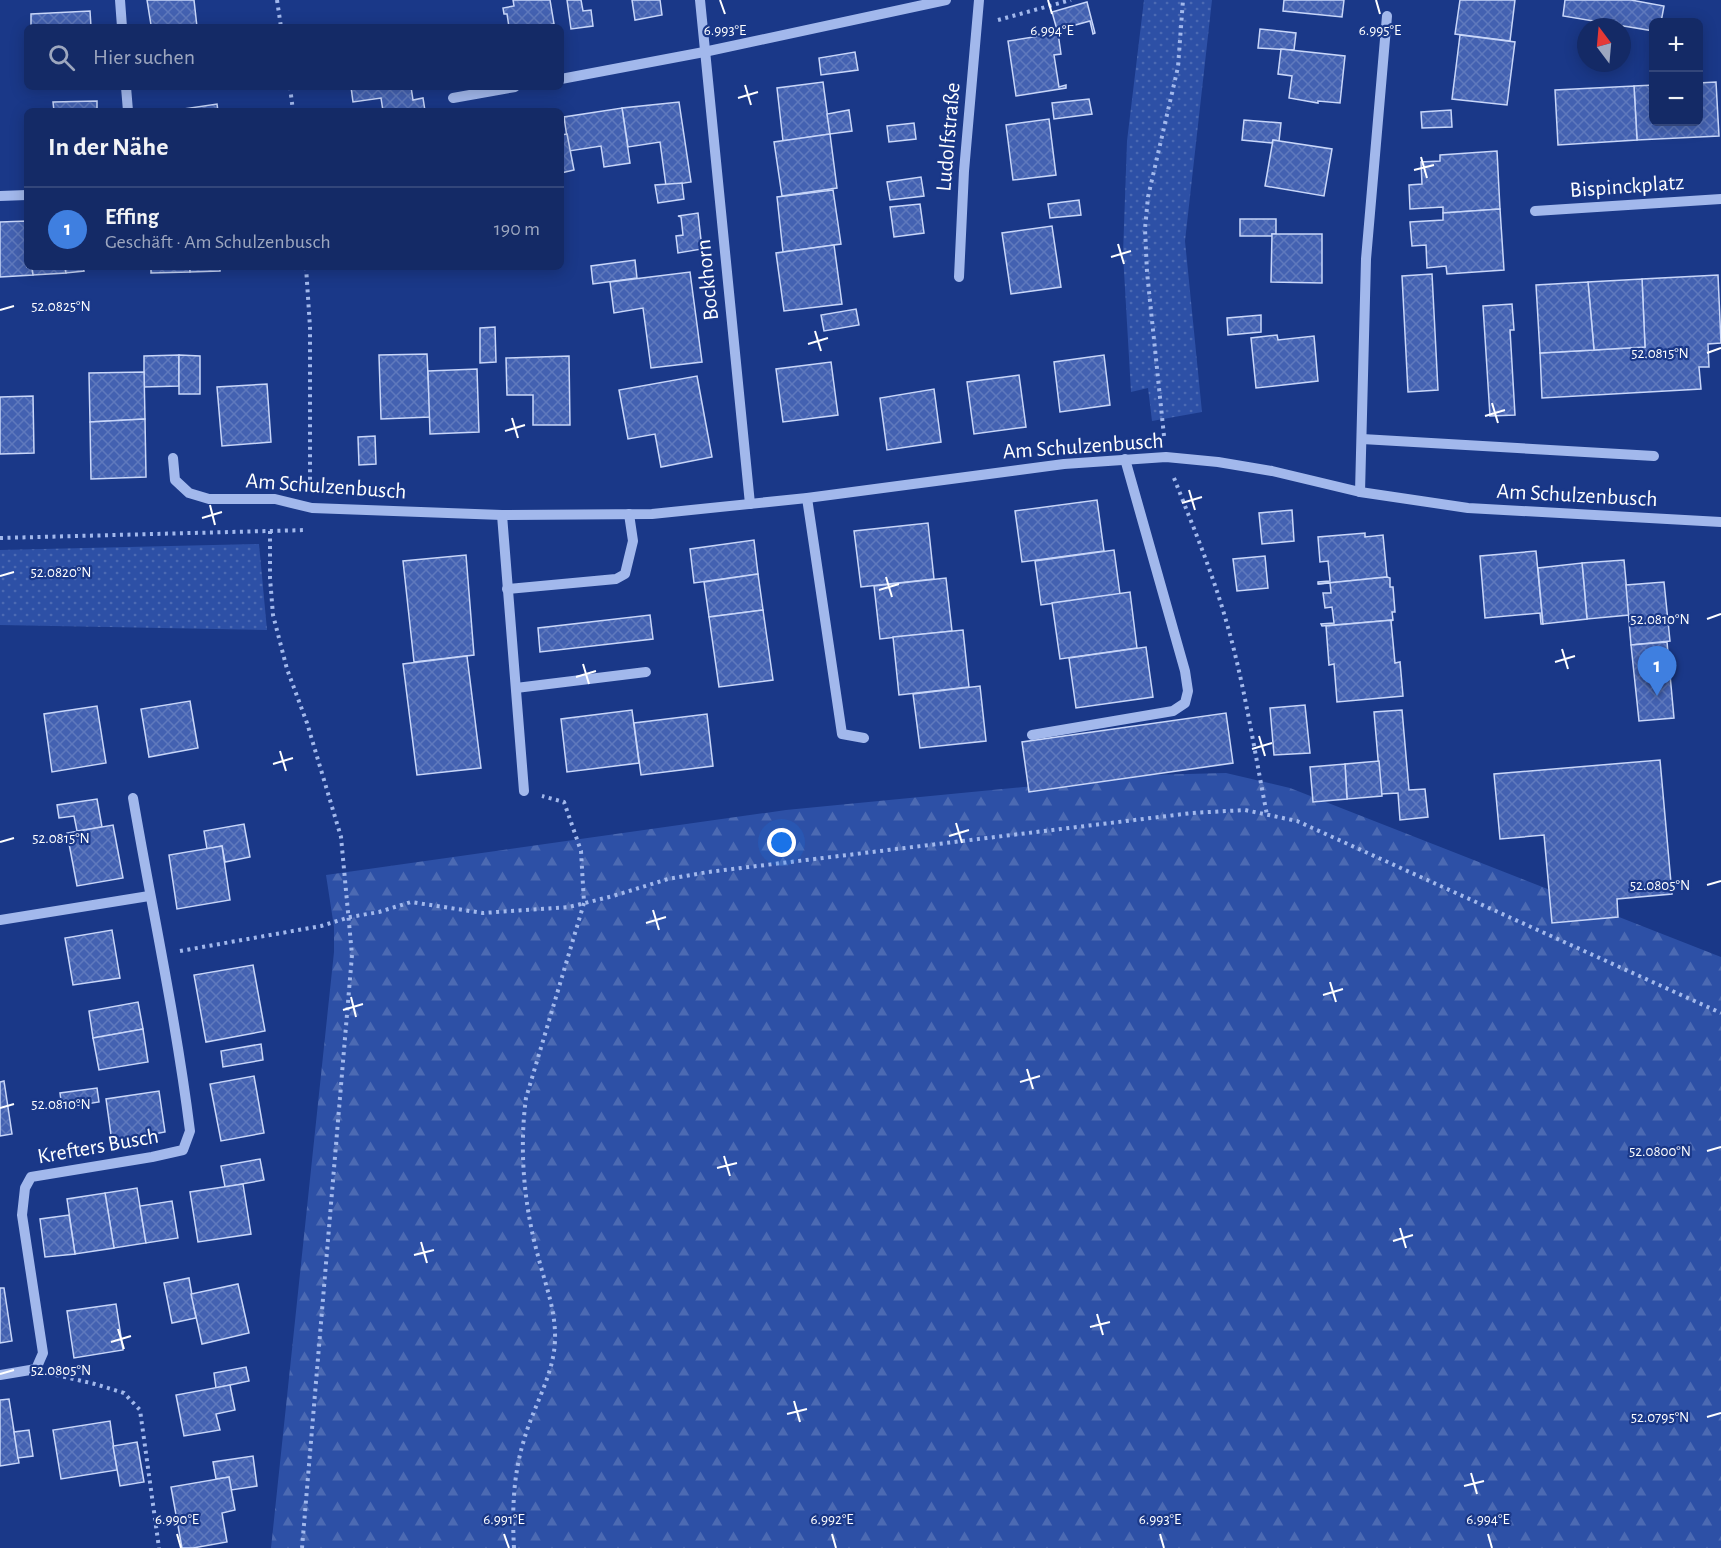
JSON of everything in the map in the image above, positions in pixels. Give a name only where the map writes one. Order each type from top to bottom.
[{"type":"street","points":[[120,0],[122,24]]},
{"type":"street","name":"Bockhorn","points":[[700,0],[750,504]]},
{"type":"street","points":[[564,77],[704,52],[946,0]]},
{"type":"street","name":"Ludolfstraße","points":[[959,277],[964,171],[979,0]]},
{"type":"street","points":[[1360,492],[1366,259],[1387,16]]},
{"type":"street","points":[[126,90],[128,108]]},
{"type":"street","points":[[453,99],[500,90]]},
{"type":"street","points":[[0,196],[24,195]]},
{"type":"street","name":"Bispinckplatz","points":[[1535,211],[1721,199]]},
{"type":"street","points":[[1362,439],[1654,456]]},
{"type":"street","name":"Am Schulzenbusch","points":[[172,458],[175,480],[189,493],[209,499],[275,499],[312,508],[502,515],[652,514],[807,498],[996,472],[1166,457],[1218,462],[1272,471],[1360,492],[1468,508],[1721,522]]},
{"type":"street","points":[[1032,735],[1173,711],[1185,703],[1188,691],[1185,671],[1125,459]]},
{"type":"street","points":[[807,498],[842,735],[864,738]]},
{"type":"street","points":[[507,589],[616,579],[626,574],[633,541],[629,514]]},
{"type":"street","points":[[502,515],[524,791]]},
{"type":"street","points":[[516,688],[646,672]]},
{"type":"street","name":"Krefters Busch","points":[[36,1370],[44,1353],[22,1215],[25,1188],[31,1177],[183,1150],[190,1131],[162,954],[149,896],[133,798]]},
{"type":"street","points":[[0,920],[149,896]]},
{"type":"street","points":[[0,1375],[36,1370]]},
{"type":"path","points":[[277,0],[281,24]]},
{"type":"path","points":[[977,25],[1071,0]]},
{"type":"path","points":[[1183,0],[1178,67],[1148,197],[1145,230],[1147,272],[1166,457],[1225,617],[1238,668],[1268,815]]},
{"type":"path","points":[[290,90],[293,108]]},
{"type":"path","points":[[306,270],[310,327],[312,508]]},
{"type":"path","points":[[0,538],[310,530]]},
{"type":"path","points":[[270,531],[273,615],[287,669],[307,723],[341,837],[352,955],[302,1548]]},
{"type":"path","points":[[514,1548],[513,1520],[517,1474],[524,1440],[551,1367],[555,1342],[554,1318],[549,1292],[537,1255],[526,1200],[523,1121],[526,1098],[584,903],[581,851],[564,802],[524,791]]},
{"type":"path","points":[[162,954],[321,926],[411,902],[483,913],[569,906],[613,896],[668,879],[708,872],[1192,813],[1245,810],[1298,821],[1721,1013]]},
{"type":"path","points":[[36,1370],[95,1383],[123,1393],[140,1410],[159,1548]]},
{"type":"green space","points":[[1144,0],[1212,0],[1185,241],[1202,412],[1152,421],[1148,388],[1131,392],[1123,254],[1127,141]]},
{"type":"green space","points":[[259,544],[267,630],[0,625],[0,550]]},
{"type":"green space","points":[[1226,773],[1290,788],[1721,957],[1721,1548],[271,1548],[334,952],[334,927],[326,875],[786,810],[1147,775]]},
{"type":"building","points":[[147,0],[194,0],[197,24],[151,24]]},
{"type":"building","points":[[513,0],[550,0],[554,24],[509,24],[507,14],[504,14],[503,8],[514,6]]},
{"type":"building","points":[[567,0],[581,0],[583,11],[591,10],[593,26],[571,29]]},
{"type":"building","points":[[632,0],[660,0],[662,15],[635,20]]},
{"type":"building","points":[[1284,0],[1344,0],[1342,17],[1283,11]]},
{"type":"building","points":[[1460,0],[1515,0],[1510,41],[1455,34]]},
{"type":"building","points":[[1565,0],[1631,0],[1664,6],[1662,18],[1649,18],[1649,30],[1631,27],[1631,18],[1577,18],[1563,16]]},
{"type":"building","points":[[1087,2],[1095,33],[1093,34],[1090,21],[1057,30],[1052,12]]},
{"type":"building","points":[[90,11],[91,24],[31,24],[31,14]]},
{"type":"building","points":[[1260,29],[1296,33],[1294,50],[1258,48]]},
{"type":"building","points":[[1058,33],[1061,54],[1054,55],[1059,87],[1066,85],[1066,88],[1016,96],[1008,41]]},
{"type":"building","points":[[1460,35],[1515,42],[1507,105],[1452,99]]},
{"type":"building","points":[[1281,49],[1345,56],[1340,103],[1318,101],[1318,103],[1289,98],[1292,76],[1278,74]]},
{"type":"building","points":[[855,52],[858,70],[821,75],[819,58]]},
{"type":"building","points":[[823,82],[830,134],[783,141],[777,88]]},
{"type":"building","points":[[1716,82],[1719,136],[1637,140],[1634,86],[1649,85],[1649,126],[1703,126],[1703,83]]},
{"type":"building","points":[[1634,86],[1637,140],[1558,145],[1555,90]]},
{"type":"building","points":[[351,90],[411,90],[413,100],[423,98],[425,108],[383,108],[381,98],[353,102]]},
{"type":"building","points":[[1089,99],[1092,114],[1054,119],[1052,103]]},
{"type":"building","points":[[97,101],[97,108],[54,108],[53,102]]},
{"type":"building","points":[[679,102],[691,182],[666,186],[660,142],[628,147],[622,108]]},
{"type":"building","points":[[217,104],[218,108],[190,108]]},
{"type":"building","points":[[622,108],[630,163],[604,167],[601,146],[569,151],[564,117]]},
{"type":"building","points":[[849,110],[852,131],[830,134],[827,114]]},
{"type":"building","points":[[1451,110],[1452,127],[1422,128],[1421,112]]},
{"type":"building","points":[[1049,119],[1056,175],[1013,180],[1006,125]]},
{"type":"building","points":[[1244,120],[1281,123],[1279,141],[1273,140],[1272,143],[1242,140]]},
{"type":"building","points":[[914,123],[916,139],[889,142],[887,126]]},
{"type":"building","points":[[564,134],[567,134],[574,170],[564,172]]},
{"type":"building","points":[[830,134],[837,188],[782,196],[774,142]]},
{"type":"building","points":[[1273,140],[1332,149],[1324,196],[1265,186]]},
{"type":"building","points":[[1497,151],[1500,209],[1443,213],[1443,207],[1410,209],[1409,185],[1422,184],[1421,162],[1440,161],[1440,155]]},
{"type":"building","points":[[921,177],[924,196],[890,200],[887,182]]},
{"type":"building","points":[[682,183],[684,199],[658,203],[655,185]]},
{"type":"building","points":[[833,190],[841,244],[783,252],[777,197]]},
{"type":"building","points":[[1079,200],[1081,215],[1050,218],[1048,204]]},
{"type":"building","points":[[920,204],[924,233],[894,237],[890,207]]},
{"type":"building","points":[[1500,209],[1504,270],[1447,274],[1446,266],[1427,268],[1426,245],[1412,246],[1410,222],[1443,220],[1443,213]]},
{"type":"building","points":[[698,213],[702,249],[678,253],[676,236],[683,235],[681,217],[678,216]]},
{"type":"building","points":[[1240,219],[1276,219],[1276,234],[1240,236]]},
{"type":"building","points":[[24,221],[24,270],[32,270],[33,275],[0,277],[0,222]]},
{"type":"building","points":[[1052,226],[1061,287],[1011,294],[1002,233]]},
{"type":"building","points":[[1272,234],[1322,234],[1322,283],[1271,282]]},
{"type":"building","points":[[834,245],[842,304],[784,311],[776,253]]},
{"type":"building","points":[[635,260],[637,278],[593,284],[591,266]]},
{"type":"building","points":[[32,270],[66,270],[66,273],[33,275]]},
{"type":"building","points":[[66,270],[84,271],[66,273]]},
{"type":"building","points":[[151,270],[190,270],[190,272],[151,273]]},
{"type":"building","points":[[190,270],[220,270],[220,271],[190,272]]},
{"type":"building","points":[[690,272],[702,362],[651,368],[643,308],[614,313],[610,282]]},
{"type":"building","points":[[1432,274],[1438,390],[1408,392],[1402,276]]},
{"type":"building","points":[[1718,275],[1721,343],[1708,344],[1709,367],[1699,367],[1701,389],[1542,398],[1540,353],[1645,347],[1642,279]]},
{"type":"building","points":[[1642,279],[1645,347],[1594,350],[1588,282]]},
{"type":"building","points":[[1588,282],[1594,350],[1540,353],[1536,285]]},
{"type":"building","points":[[1512,304],[1514,330],[1510,330],[1515,415],[1490,416],[1483,306]]},
{"type":"building","points":[[856,309],[859,325],[824,331],[821,315]]},
{"type":"building","points":[[1261,315],[1261,332],[1228,335],[1227,318]]},
{"type":"building","points":[[495,327],[496,362],[480,363],[480,328]]},
{"type":"building","points":[[1277,335],[1278,340],[1314,336],[1318,381],[1256,388],[1251,338]]},
{"type":"building","points":[[427,354],[430,417],[381,419],[379,355]]},
{"type":"building","points":[[179,355],[179,386],[144,387],[144,356]]},
{"type":"building","points":[[179,355],[200,356],[200,394],[179,394]]},
{"type":"building","points":[[1104,355],[1110,405],[1060,412],[1054,362]]},
{"type":"building","points":[[569,356],[570,425],[533,425],[533,395],[507,395],[506,358]]},
{"type":"building","points":[[831,362],[838,415],[783,422],[776,369]]},
{"type":"building","points":[[477,369],[479,432],[430,434],[428,371]]},
{"type":"building","points":[[144,372],[145,419],[90,422],[89,373]]},
{"type":"building","points":[[1019,375],[1026,427],[974,434],[967,382]]},
{"type":"building","points":[[697,376],[712,457],[661,467],[655,434],[628,439],[619,390]]},
{"type":"building","points":[[267,384],[271,442],[222,446],[217,387]]},
{"type":"building","points":[[934,389],[941,442],[887,450],[880,398]]},
{"type":"building","points":[[33,396],[34,453],[0,454],[0,397]]},
{"type":"building","points":[[145,419],[146,477],[91,479],[90,422]]},
{"type":"building","points":[[375,436],[376,464],[359,465],[358,437]]},
{"type":"building","points":[[1097,500],[1104,551],[1022,562],[1015,511]]},
{"type":"building","points":[[1292,510],[1294,541],[1262,544],[1259,513]]},
{"type":"building","points":[[928,523],[934,579],[861,587],[854,531]]},
{"type":"building","points":[[1365,533],[1365,537],[1383,535],[1387,577],[1318,584],[1318,582],[1330,581],[1328,561],[1320,562],[1318,537]]},
{"type":"building","points":[[754,540],[758,574],[694,583],[690,549]]},
{"type":"building","points":[[1114,550],[1120,594],[1041,605],[1035,561]]},
{"type":"building","points":[[1536,551],[1543,624],[1541,624],[1540,613],[1485,618],[1480,556]]},
{"type":"building","points":[[466,555],[474,655],[414,662],[403,561]]},
{"type":"building","points":[[1265,556],[1268,588],[1237,591],[1233,559]]},
{"type":"building","points":[[1624,560],[1629,615],[1587,619],[1582,563]]},
{"type":"building","points":[[1582,563],[1587,619],[1543,624],[1538,568]]},
{"type":"building","points":[[758,574],[763,610],[709,617],[704,582]]},
{"type":"building","points":[[1387,577],[1390,578],[1390,587],[1393,587],[1395,612],[1392,612],[1393,620],[1322,626],[1321,624],[1334,623],[1332,607],[1325,608],[1323,593],[1331,593],[1330,583],[1318,584]]},
{"type":"building","points":[[946,578],[952,631],[880,639],[874,586]]},
{"type":"building","points":[[1664,582],[1670,641],[1631,645],[1626,585]]},
{"type":"building","points":[[1130,592],[1137,648],[1060,659],[1052,603]]},
{"type":"building","points":[[763,610],[773,680],[719,687],[709,617]]},
{"type":"building","points":[[650,615],[653,639],[540,652],[538,628]]},
{"type":"building","points":[[1393,620],[1391,621],[1395,663],[1400,662],[1403,696],[1337,702],[1334,664],[1329,665],[1326,626]]},
{"type":"building","points":[[963,630],[969,687],[899,695],[893,637]]},
{"type":"building","points":[[1667,642],[1674,718],[1639,721],[1631,645]]},
{"type":"building","points":[[1146,647],[1153,697],[1076,708],[1069,658]]},
{"type":"building","points":[[467,656],[481,768],[417,775],[403,664]]},
{"type":"building","points":[[980,686],[986,741],[920,748],[913,694]]},
{"type":"building","points":[[190,701],[198,748],[149,757],[141,709]]},
{"type":"building","points":[[1305,705],[1310,753],[1274,755],[1270,708]]},
{"type":"building","points":[[97,706],[106,763],[52,772],[44,714]]},
{"type":"building","points":[[632,710],[639,763],[567,772],[561,719]]},
{"type":"building","points":[[1402,710],[1409,790],[1425,789],[1428,817],[1400,820],[1398,793],[1381,794],[1374,712]]},
{"type":"building","points":[[1226,713],[1233,763],[1029,792],[1022,742]]},
{"type":"building","points":[[707,714],[713,766],[641,775],[634,723]]},
{"type":"building","points":[[1660,760],[1672,894],[1617,899],[1618,917],[1552,923],[1544,835],[1500,839],[1494,774]]},
{"type":"building","points":[[1379,761],[1382,796],[1347,799],[1345,764]]},
{"type":"building","points":[[1345,764],[1347,799],[1313,802],[1310,767]]},
{"type":"building","points":[[97,799],[102,827],[77,831],[74,816],[59,818],[57,805]]},
{"type":"building","points":[[244,824],[250,857],[225,862],[222,846],[207,849],[204,831]]},
{"type":"building","points":[[113,825],[123,878],[77,886],[67,833]]},
{"type":"building","points":[[222,846],[230,900],[177,909],[169,855]]},
{"type":"building","points":[[112,930],[120,978],[73,985],[65,938]]},
{"type":"building","points":[[253,965],[265,1031],[206,1042],[194,975]]},
{"type":"building","points":[[138,1002],[143,1029],[93,1038],[89,1011]]},
{"type":"building","points":[[143,1029],[148,1062],[99,1070],[93,1038]]},
{"type":"building","points":[[261,1044],[263,1060],[223,1067],[221,1051]]},
{"type":"building","points":[[254,1076],[264,1133],[221,1141],[210,1084]]},
{"type":"building","points":[[4,1081],[12,1134],[0,1136],[0,1082]]},
{"type":"building","points":[[97,1088],[99,1102],[62,1108],[60,1093]]},
{"type":"building","points":[[159,1091],[165,1132],[112,1142],[106,1099]]},
{"type":"building","points":[[260,1159],[264,1180],[225,1187],[221,1166]]},
{"type":"building","points":[[243,1184],[251,1234],[198,1242],[190,1192]]},
{"type":"building","points":[[137,1188],[146,1243],[114,1248],[105,1193]]},
{"type":"building","points":[[105,1193],[114,1248],[75,1254],[67,1199]]},
{"type":"building","points":[[172,1201],[178,1238],[146,1243],[140,1206]]},
{"type":"building","points":[[69,1215],[75,1254],[45,1257],[40,1219]]},
{"type":"building","points":[[189,1278],[196,1318],[172,1323],[164,1283]]},
{"type":"building","points":[[238,1284],[249,1333],[202,1344],[191,1294]]},
{"type":"building","points":[[0,1288],[4,1288],[12,1341],[0,1343]]},
{"type":"building","points":[[116,1304],[123,1350],[74,1358],[67,1311]]},
{"type":"building","points":[[246,1367],[249,1381],[216,1388],[214,1373]]},
{"type":"building","points":[[230,1385],[235,1410],[216,1414],[220,1430],[184,1436],[176,1395]]},
{"type":"building","points":[[9,1399],[19,1463],[0,1466],[0,1400]]},
{"type":"building","points":[[110,1421],[117,1470],[61,1479],[53,1430]]},
{"type":"building","points":[[29,1430],[33,1456],[18,1458],[14,1432]]},
{"type":"building","points":[[137,1442],[144,1482],[120,1486],[113,1446]]},
{"type":"building","points":[[253,1456],[257,1486],[231,1490],[229,1477],[216,1479],[213,1462]]},
{"type":"building","points":[[229,1477],[235,1510],[222,1513],[227,1542],[182,1548],[171,1487]]},
{"type":"place","name":"Effing","points":[[1657,696]]}]
